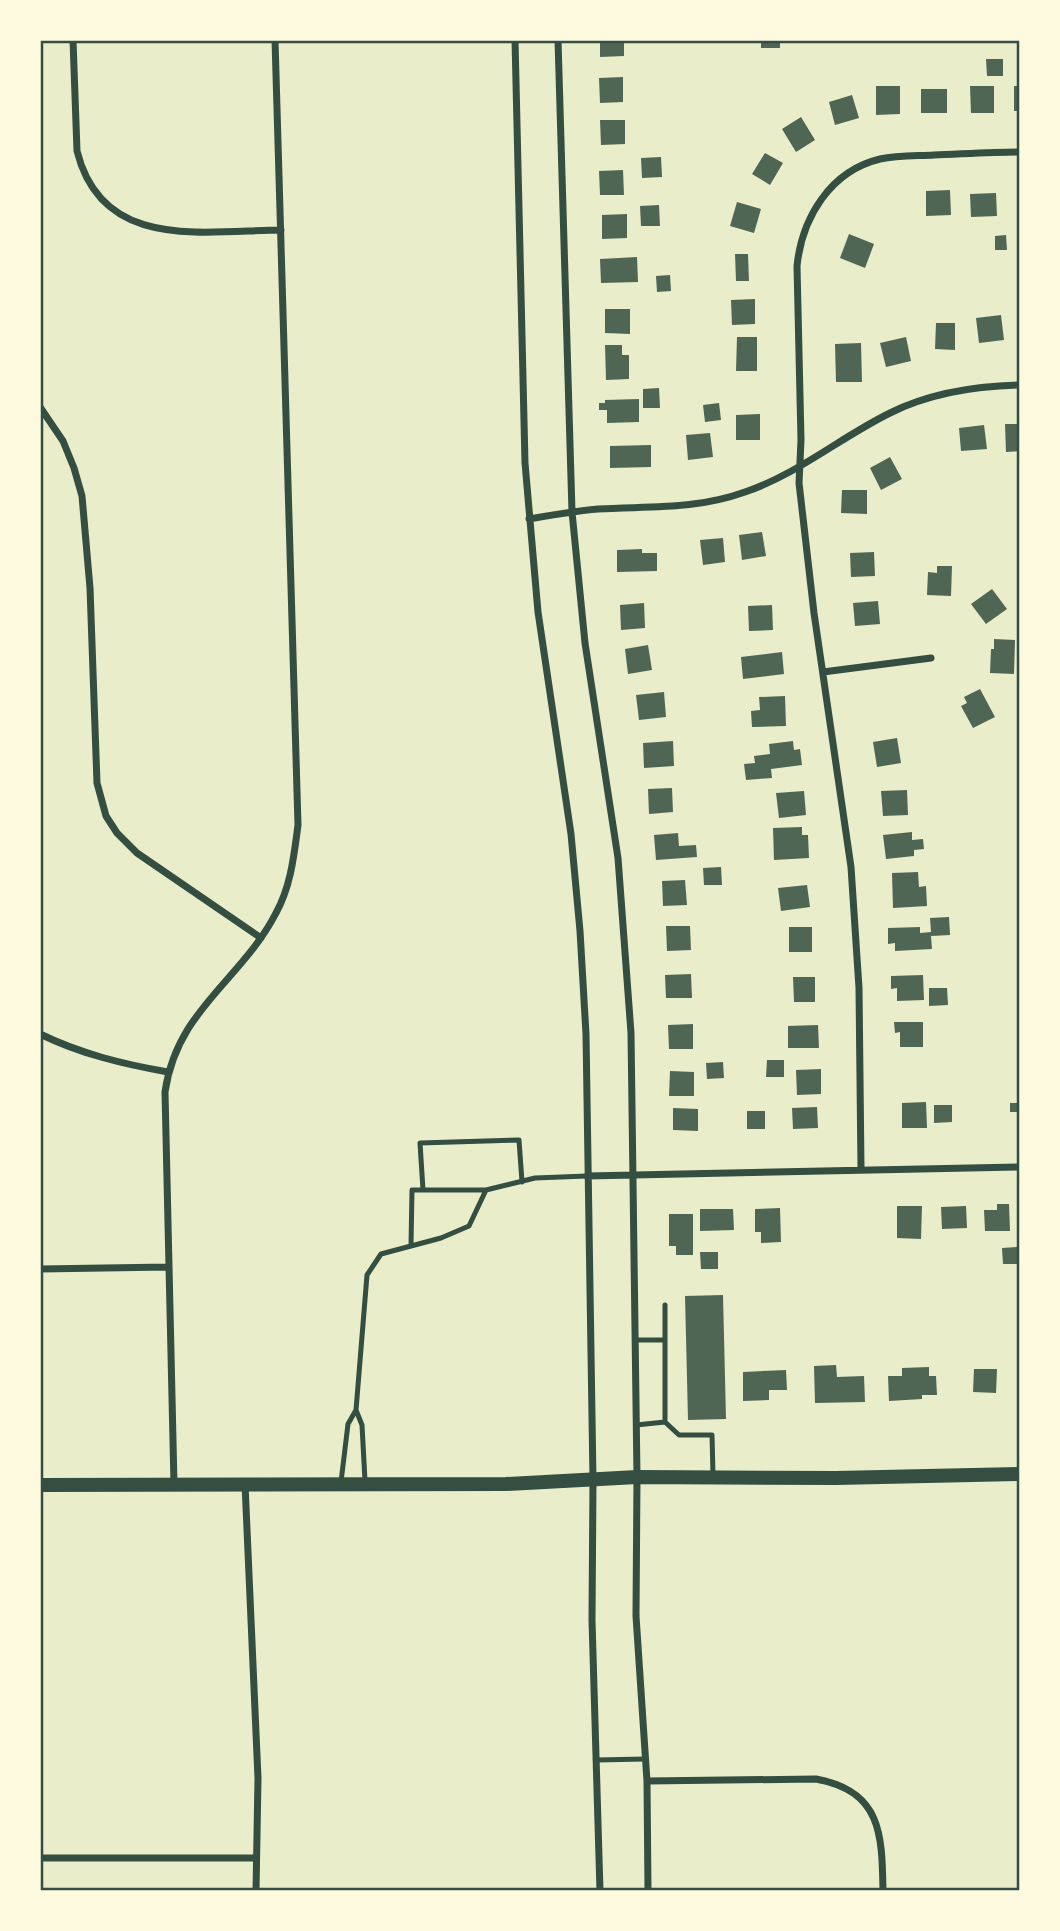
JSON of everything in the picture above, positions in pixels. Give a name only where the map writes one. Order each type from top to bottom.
[{"type":"main road","points":[[40,1485],[506,1484],[637,1477],[1020,1474]]},
{"type":"street","points":[[73,40],[77,151],[91,188],[106,204],[128,219],[155,229],[176,232],[281,230]]},
{"type":"street","points":[[174,1484],[165,1092],[168,1072],[176,1049],[200,1009],[236,970],[276,913],[293,865],[298,825],[275,40]]},
{"type":"street","points":[[515,40],[525,463],[538,612],[571,834],[586,1034],[593,1480],[592,1620],[600,1891]]},
{"type":"street","points":[[558,40],[572,512],[585,643],[618,858],[631,1033],[637,1477],[636,1616],[647,1781],[648,1891]]},
{"type":"street","points":[[861,1169],[859,988],[851,867],[801,505],[797,266],[799,247],[812,211],[824,194],[862,166],[896,156],[1020,152]]},
{"type":"street","points":[[529,519],[572,512],[665,509],[746,492],[799,467],[891,412],[918,401],[957,391],[1020,385]]},
{"type":"street","points":[[40,408],[62,441],[82,496],[90,588],[97,783],[106,816],[117,833],[136,853],[261,938]]},
{"type":"street","points":[[823,672],[931,658]]},
{"type":"street","points":[[40,1034],[72,1049],[121,1063],[168,1072]]},
{"type":"street","points":[[587,1176],[1020,1167]]},
{"type":"street","points":[[40,1269],[169,1267]]},
{"type":"street","points":[[245,1484],[258,1779],[256,1891]]},
{"type":"street","points":[[647,1781],[816,1779],[845,1788],[869,1809],[878,1827],[882,1842],[883,1891]]},
{"type":"street","points":[[40,1858],[256,1858]]},
{"type":"lane","points":[[423,1190],[420,1143],[519,1140],[522,1182]]},
{"type":"lane","points":[[411,1245],[412,1190],[486,1189],[535,1178],[587,1176]]},
{"type":"lane","points":[[340,1484],[348,1424],[356,1410],[367,1275],[381,1254],[441,1238],[469,1226],[486,1189]]},
{"type":"lane","points":[[665,1305],[665,1422],[679,1435],[712,1435],[713,1477]]},
{"type":"lane","points":[[635,1340],[665,1340]]},
{"type":"lane","points":[[356,1410],[362,1425],[366,1484]]},
{"type":"lane","points":[[636,1425],[665,1422]]},
{"type":"lane","points":[[596,1760],[646,1759]]},
{"type":"building","points":[[600,40],[624,40],[624,56],[600,57]]},
{"type":"building","points":[[761,40],[780,40],[780,48],[761,48]]},
{"type":"building","points":[[986,59],[1003,59],[1003,76],[987,76]]},
{"type":"building","points":[[623,77],[623,102],[600,103],[599,78]]},
{"type":"building","points":[[876,86],[900,86],[900,114],[876,115]]},
{"type":"building","points":[[970,86],[994,86],[994,113],[971,113]]},
{"type":"building","points":[[1014,86],[1020,86],[1020,111],[1014,111]]},
{"type":"building","points":[[921,89],[947,89],[947,113],[921,113]]},
{"type":"building","points":[[852,95],[859,118],[835,125],[829,102]]},
{"type":"building","points":[[801,117],[815,140],[796,152],[782,129]]},
{"type":"building","points":[[600,120],[625,120],[625,144],[601,145]]},
{"type":"building","points":[[765,153],[783,163],[770,185],[752,174]]},
{"type":"building","points":[[661,157],[662,177],[642,178],[641,158]]},
{"type":"building","points":[[623,170],[624,195],[600,195],[599,171]]},
{"type":"building","points":[[950,190],[951,215],[926,216],[926,191]]},
{"type":"building","points":[[996,193],[997,216],[971,217],[970,194]]},
{"type":"building","points":[[737,202],[761,209],[754,233],[730,226]]},
{"type":"building","points":[[659,205],[660,226],[641,226],[640,206]]},
{"type":"building","points":[[627,214],[627,238],[602,239],[602,215]]},
{"type":"building","points":[[849,234],[874,244],[865,268],[840,258]]},
{"type":"building","points":[[1006,235],[1007,250],[995,250],[995,236]]},
{"type":"building","points":[[735,254],[748,254],[749,281],[736,281]]},
{"type":"building","points":[[637,257],[638,282],[601,283],[600,259]]},
{"type":"building","points":[[670,275],[671,291],[657,292],[656,276]]},
{"type":"building","points":[[755,299],[755,324],[732,325],[731,300]]},
{"type":"building","points":[[605,309],[630,309],[630,334],[605,333]]},
{"type":"building","points":[[1001,315],[1004,340],[979,343],[976,318]]},
{"type":"building","points":[[936,323],[955,323],[955,350],[935,349]]},
{"type":"building","points":[[737,337],[757,337],[757,371],[736,371]]},
{"type":"building","points":[[906,337],[911,361],[886,367],[880,343]]},
{"type":"building","points":[[861,343],[862,382],[836,382],[835,344]]},
{"type":"building","points":[[605,345],[622,345],[622,355],[629,355],[629,379],[606,380]]},
{"type":"building","points":[[659,388],[660,408],[643,408],[643,389]]},
{"type":"building","points":[[639,399],[639,422],[607,423],[607,410],[599,410],[599,403],[605,403],[605,400]]},
{"type":"building","points":[[719,403],[721,420],[705,422],[703,405]]},
{"type":"building","points":[[760,414],[760,440],[736,440],[736,415]]},
{"type":"building","points":[[1005,424],[1020,424],[1020,451],[1006,452]]},
{"type":"building","points":[[984,425],[987,449],[961,451],[959,428]]},
{"type":"building","points":[[710,433],[713,457],[688,460],[686,435]]},
{"type":"building","points":[[651,445],[651,467],[610,468],[610,446]]},
{"type":"building","points":[[890,457],[902,479],[881,490],[870,468]]},
{"type":"building","points":[[842,490],[867,490],[867,514],[841,513]]},
{"type":"building","points":[[762,532],[766,556],[742,560],[739,535]]},
{"type":"building","points":[[723,538],[725,562],[703,565],[700,540]]},
{"type":"building","points":[[642,549],[642,553],[657,553],[657,571],[617,572],[617,550]]},
{"type":"building","points":[[874,552],[875,576],[851,577],[850,553]]},
{"type":"building","points":[[937,566],[952,566],[951,596],[927,595],[928,572],[937,573]]},
{"type":"building","points":[[992,589],[1007,609],[986,624],[971,604]]},
{"type":"building","points":[[878,601],[880,624],[855,626],[853,603]]},
{"type":"building","points":[[644,603],[645,628],[621,630],[620,605]]},
{"type":"building","points":[[772,605],[773,630],[749,631],[748,606]]},
{"type":"building","points":[[994,639],[1015,640],[1014,674],[990,673]]},
{"type":"building","points":[[648,645],[652,670],[628,674],[625,649]]},
{"type":"building","points":[[782,652],[784,674],[743,679],[741,657]]},
{"type":"building","points":[[980,689],[995,717],[973,728],[961,706],[967,703],[964,697]]},
{"type":"building","points":[[664,692],[666,717],[639,720],[636,695]]},
{"type":"building","points":[[785,696],[786,726],[752,727],[751,711],[760,710],[759,697]]},
{"type":"building","points":[[897,738],[901,763],[877,767],[873,742]]},
{"type":"building","points":[[673,741],[674,766],[644,768],[643,743]]},
{"type":"building","points":[[793,741],[794,750],[800,749],[802,765],[771,769],[772,778],[746,780],[744,764],[755,763],[754,756],[770,754],[769,744]]},
{"type":"building","points":[[672,788],[673,812],[649,814],[648,789]]},
{"type":"building","points":[[907,790],[908,815],[883,816],[881,791]]},
{"type":"building","points":[[804,791],[806,815],[779,818],[776,793]]},
{"type":"building","points":[[802,827],[802,835],[808,835],[809,858],[774,860],[773,828]]},
{"type":"building","points":[[912,832],[912,840],[923,839],[924,849],[914,850],[914,856],[886,859],[883,835]]},
{"type":"building","points":[[678,833],[679,846],[696,845],[697,857],[656,860],[654,835]]},
{"type":"building","points":[[721,867],[722,885],[704,885],[703,868]]},
{"type":"building","points":[[918,872],[919,887],[926,886],[927,906],[893,908],[892,873]]},
{"type":"building","points":[[685,880],[687,905],[663,906],[662,881]]},
{"type":"building","points":[[807,885],[810,907],[781,911],[778,888]]},
{"type":"building","points":[[949,917],[950,935],[931,936],[932,949],[895,951],[895,943],[888,944],[888,928],[920,927],[920,933],[931,932],[930,918]]},
{"type":"building","points":[[666,926],[690,926],[691,950],[667,951]]},
{"type":"building","points":[[789,927],[812,927],[812,952],[789,952]]},
{"type":"building","points":[[691,974],[692,998],[666,998],[665,975]]},
{"type":"building","points":[[923,975],[924,1000],[897,1001],[897,988],[891,989],[891,976]]},
{"type":"building","points":[[793,977],[815,977],[815,1002],[794,1002]]},
{"type":"building","points":[[929,988],[947,988],[948,1005],[929,1006]]},
{"type":"building","points":[[894,1022],[923,1022],[923,1047],[900,1047],[900,1032],[895,1033]]},
{"type":"building","points":[[693,1024],[693,1049],[669,1049],[668,1025]]},
{"type":"building","points":[[818,1025],[819,1048],[788,1048],[788,1026]]},
{"type":"building","points":[[767,1060],[784,1060],[784,1077],[766,1077]]},
{"type":"building","points":[[723,1062],[724,1078],[707,1079],[706,1063]]},
{"type":"building","points":[[821,1069],[821,1094],[797,1095],[796,1070]]},
{"type":"building","points":[[670,1071],[694,1072],[694,1096],[669,1096]]},
{"type":"building","points":[[926,1102],[927,1128],[902,1128],[902,1103]]},
{"type":"building","points":[[1010,1103],[1020,1103],[1020,1112],[1010,1112]]},
{"type":"building","points":[[934,1105],[952,1105],[952,1122],[934,1123]]},
{"type":"building","points":[[817,1107],[818,1128],[793,1129],[792,1108]]},
{"type":"building","points":[[673,1108],[698,1109],[698,1131],[673,1130]]},
{"type":"building","points":[[747,1111],[765,1111],[765,1129],[747,1129]]},
{"type":"building","points":[[997,1204],[1009,1204],[1010,1231],[985,1231],[984,1210],[997,1210]]},
{"type":"building","points":[[897,1206],[922,1206],[921,1239],[897,1238]]},
{"type":"building","points":[[966,1206],[967,1228],[942,1229],[941,1207]]},
{"type":"building","points":[[780,1208],[781,1242],[761,1243],[761,1232],[755,1232],[755,1209]]},
{"type":"building","points":[[700,1209],[733,1209],[734,1230],[700,1231]]},
{"type":"building","points":[[669,1214],[693,1214],[693,1255],[676,1255],[676,1246],[669,1246]]},
{"type":"building","points":[[1017,1247],[1017,1264],[1003,1264],[1002,1248]]},
{"type":"building","points":[[700,1252],[718,1252],[718,1269],[701,1269]]},
{"type":"building","points":[[723,1295],[726,1419],[688,1420],[685,1296]]},
{"type":"building","points":[[836,1365],[837,1377],[864,1376],[865,1402],[815,1403],[814,1366]]},
{"type":"building","points":[[929,1367],[929,1376],[936,1376],[937,1395],[922,1395],[922,1399],[889,1401],[888,1376],[902,1376],[902,1368]]},
{"type":"building","points":[[974,1369],[997,1369],[996,1393],[973,1392]]},
{"type":"building","points":[[786,1370],[787,1390],[769,1390],[769,1400],[743,1401],[743,1372]]}]
